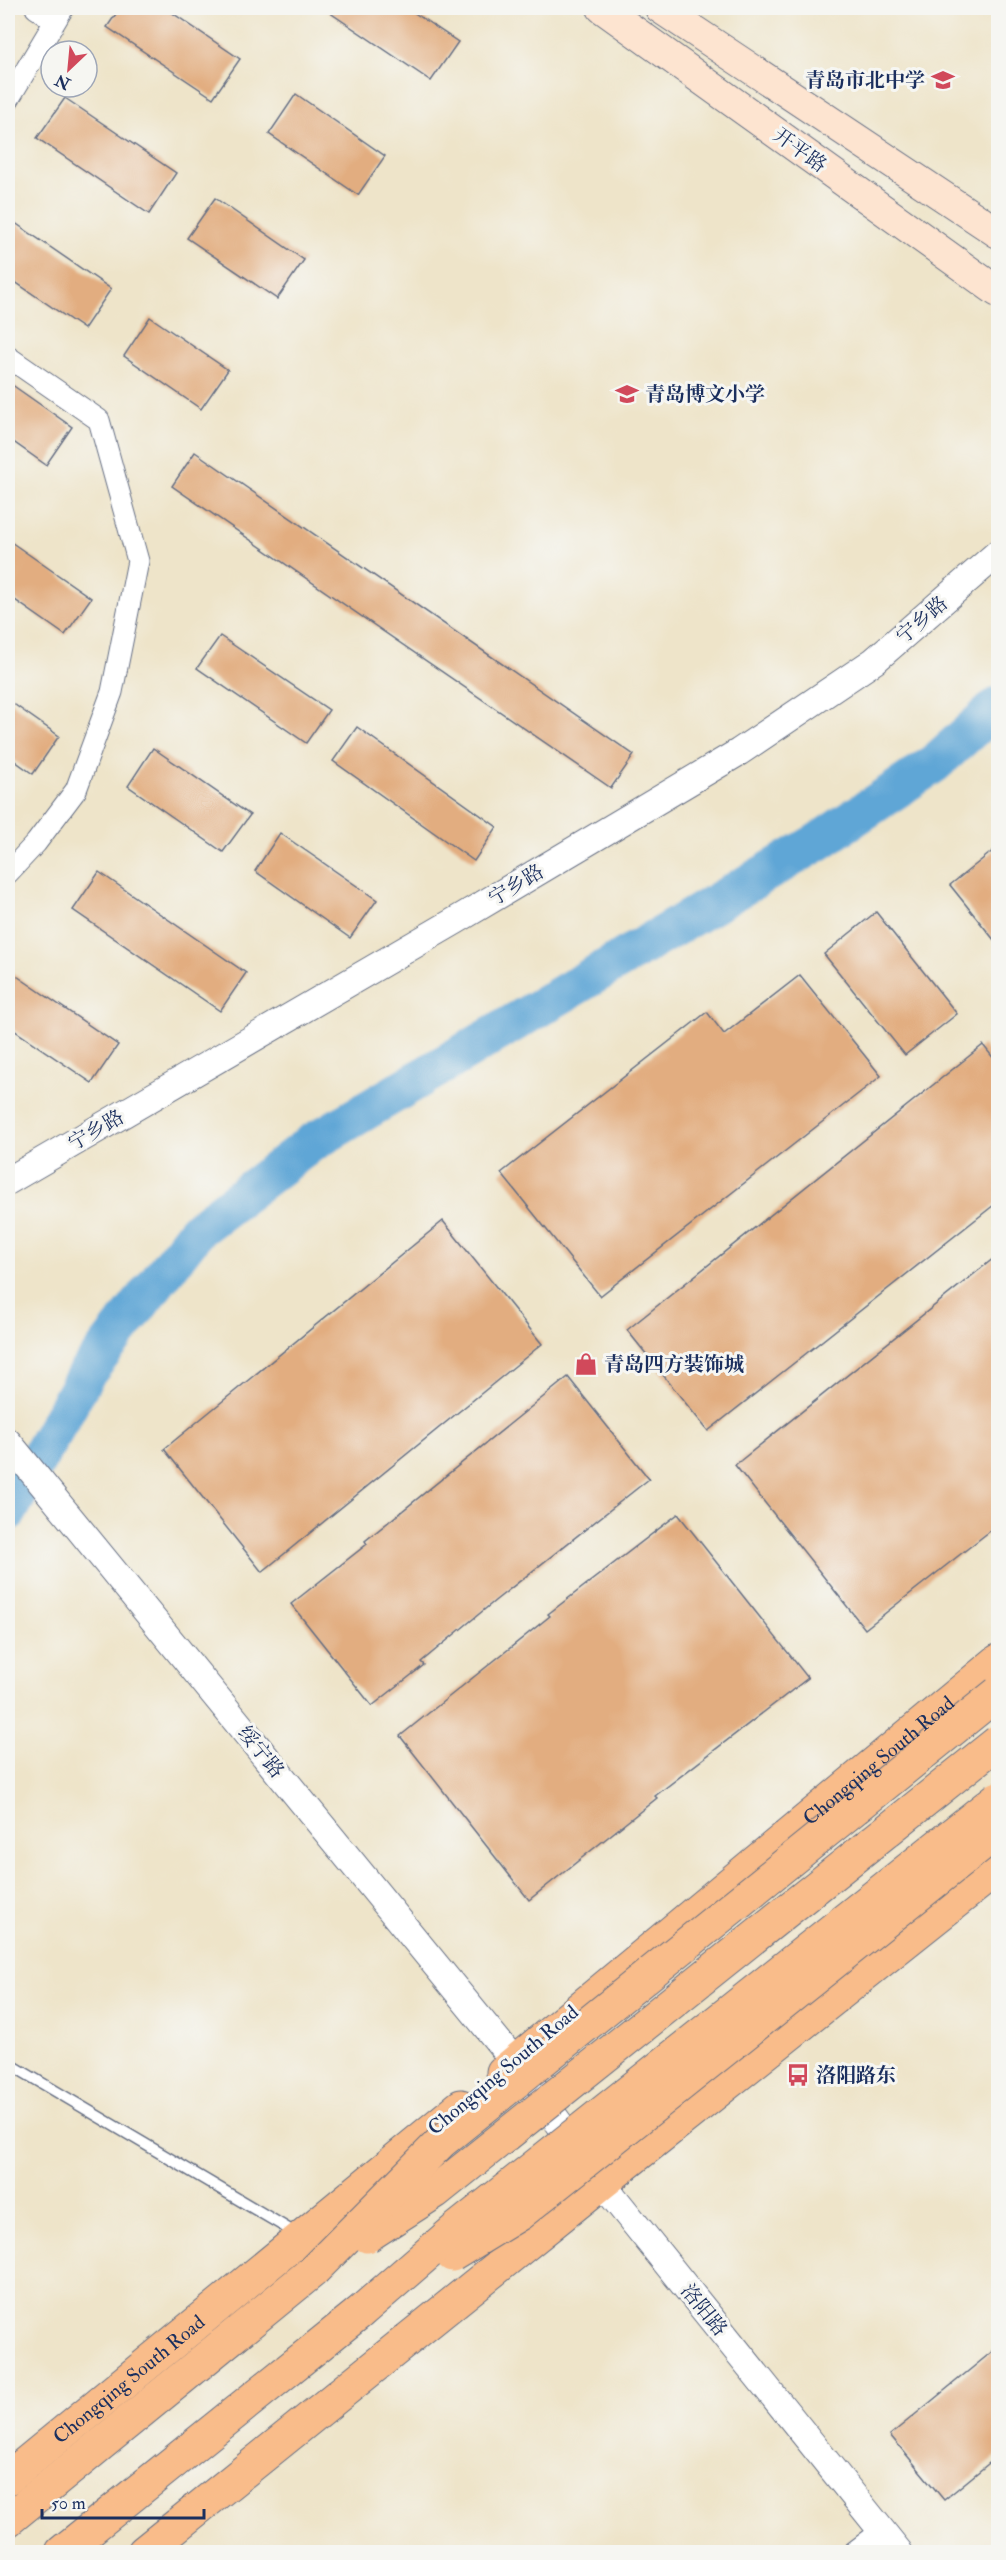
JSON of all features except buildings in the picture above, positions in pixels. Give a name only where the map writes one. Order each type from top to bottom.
[{"type":"main road","name":"开平路","points":[[602,8],[999,292]]},
{"type":"main road","name":"开平路","points":[[660,8],[999,233]]},
{"type":"main road","name":"Chongqing South Road","points":[[8,2478],[999,1661]]},
{"type":"main road","points":[[8,2520],[312,2271],[441,2142],[999,1694]]},
{"type":"main road","points":[[312,2271],[435,2192],[999,1742]]},
{"type":"main road","points":[[62,2553],[359,2313],[455,2230],[999,1798]]},
{"type":"main road","points":[[359,2313],[519,2214],[999,1831]]},
{"type":"main road","points":[[144,2553],[602,2183],[999,1868]]},
{"type":"main road","points":[[8,2504],[87,2455]]},
{"type":"street","points":[[8,100],[58,14],[36,8]]},
{"type":"street","points":[[8,357],[99,420],[138,561],[112,692],[76,790],[36,843],[8,873]]},
{"type":"street","name":"宁乡路","points":[[8,1181],[455,921],[739,752],[874,662],[999,553]]},
{"type":"street","name":"绥宁路","points":[[8,1442],[515,2062]]},
{"type":"street","name":"洛阳路","points":[[515,2062],[602,2183],[883,2530],[899,2553]]},
{"type":"street","points":[[854,2553],[883,2530]]},
{"type":"lane","points":[[8,2063],[300,2236]]},
{"type":"waterway","points":[[8,1512],[86,1374],[197,1230],[310,1144],[818,842],[934,764],[998,706]]},
{"type":"place","name":"青岛市北中学","points":[[943,80]]},
{"type":"place","name":"青岛博文小学","points":[[627,394]]},
{"type":"place","name":"青岛四方装饰城","points":[[586,1364]]},
{"type":"place","name":"洛阳路东","points":[[798,2075]]}]
